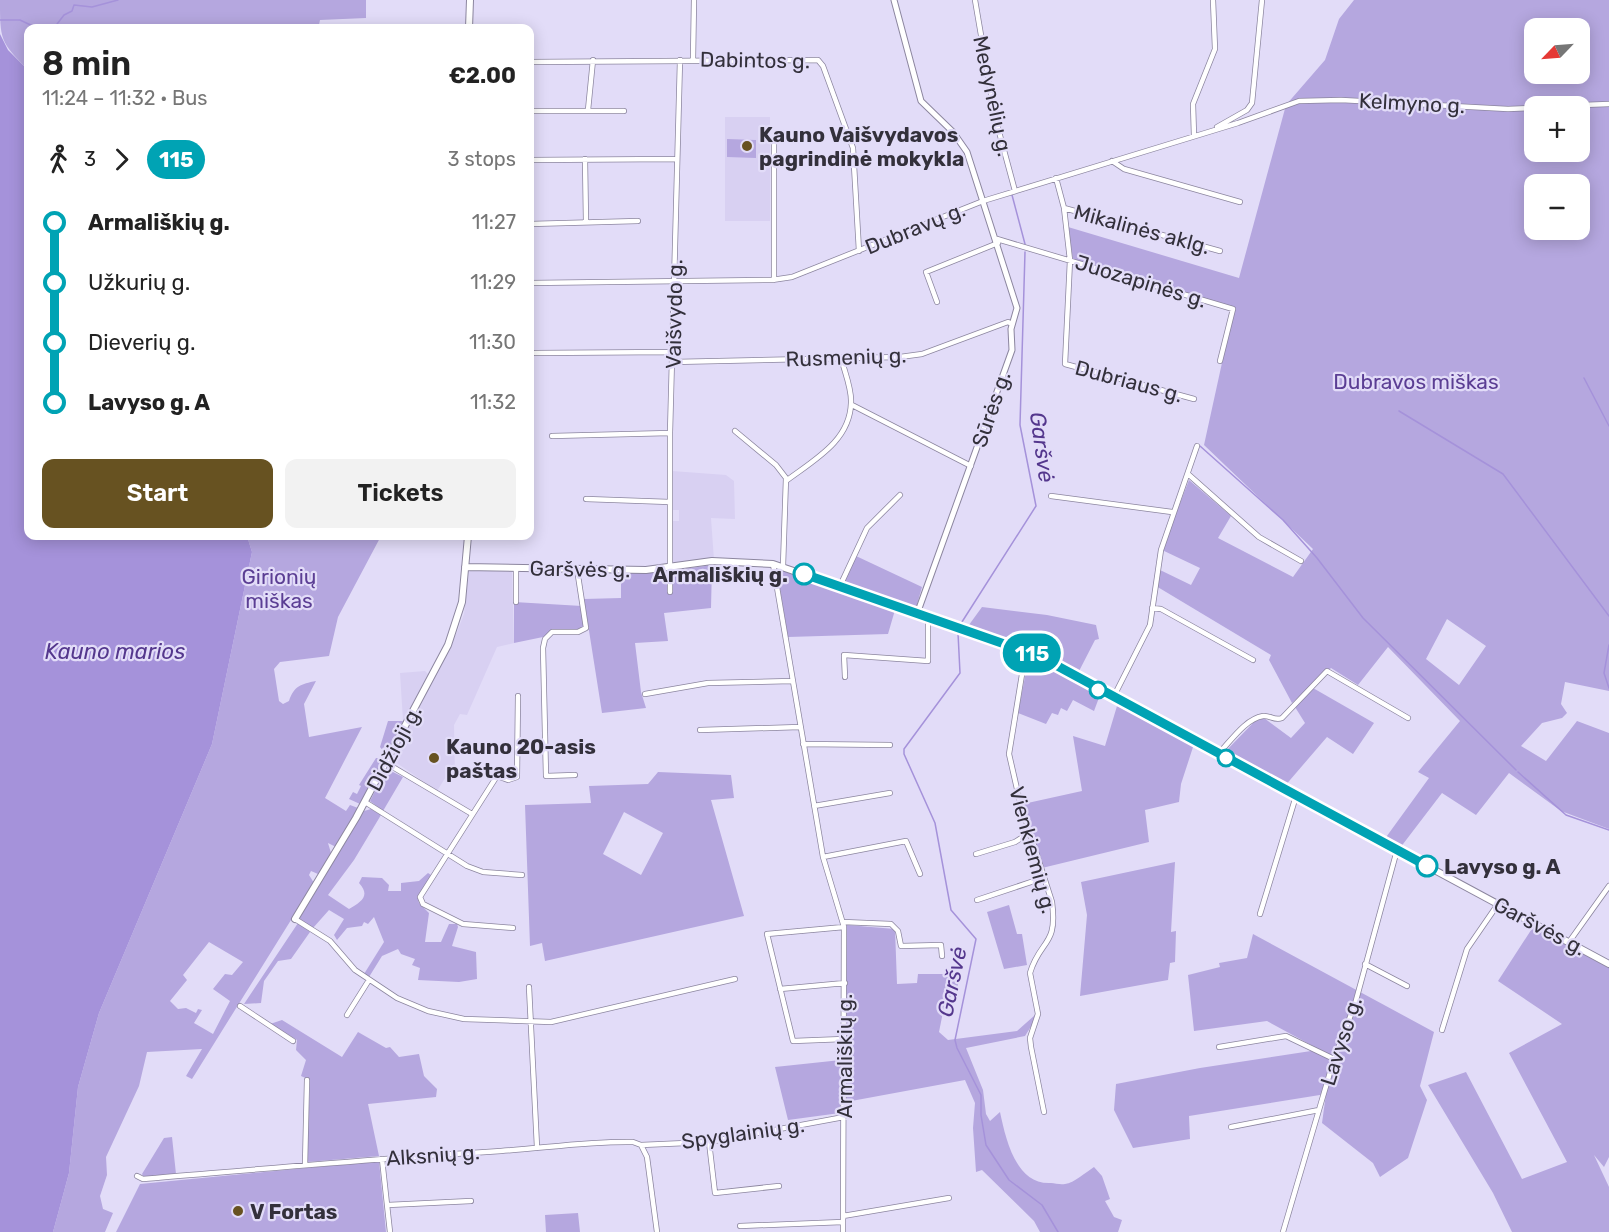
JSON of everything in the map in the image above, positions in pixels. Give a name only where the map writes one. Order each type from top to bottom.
[{"type":"main road","points":[[469,24],[470,0]]},
{"type":"main road","name":"Didžioji g.","points":[[295,919],[365,802],[453,635],[462,602],[468,540]]},
{"type":"main road","name":"Garšvės g.","points":[[465,567],[668,568],[712,561],[773,564],[1026,650],[1609,964]]},
{"type":"street","points":[[693,59],[694,0]]},
{"type":"street","name":"Sūrės g.","points":[[894,0],[921,101],[963,144],[998,241],[1017,308],[1012,324],[1012,350],[917,614]]},
{"type":"street","name":"Medynėlių g.","points":[[975,0],[995,117],[1015,191]]},
{"type":"street","points":[[1194,136],[1193,104],[1215,49],[1213,0]]},
{"type":"street","points":[[1213,130],[1247,110],[1252,103],[1262,0]]},
{"type":"street","name":"Dabintos g.","points":[[534,62],[693,59],[814,60],[821,63],[853,148],[859,251]]},
{"type":"street","points":[[588,110],[593,60]]},
{"type":"street","name":"Vaišvydo g.","points":[[670,592],[668,568],[670,433],[680,60]]},
{"type":"street","name":"Kelmyno g.","points":[[1290,103],[1341,100],[1524,108]]},
{"type":"street","name":"Dubravų g.","points":[[534,283],[774,280],[792,277],[983,201],[1213,130],[1290,103]]},
{"type":"street","points":[[1590,105],[1609,104]]},
{"type":"street","points":[[534,111],[624,111]]},
{"type":"street","points":[[774,143],[774,280]]},
{"type":"street","points":[[585,159],[586,222]]},
{"type":"street","points":[[534,160],[677,159]]},
{"type":"street","points":[[1112,161],[1124,169],[1240,202]]},
{"type":"street","points":[[1056,178],[1064,208],[1070,260]]},
{"type":"street","name":"Mikalinės aklg.","points":[[1064,208],[1220,251]]},
{"type":"street","points":[[534,224],[638,221]]},
{"type":"street","points":[[937,302],[926,272],[998,241]]},
{"type":"street","name":"Juozapinės g.","points":[[998,241],[1233,309],[1220,361]]},
{"type":"street","name":"Dubriaus g.","points":[[1070,260],[1065,364],[1194,399]]},
{"type":"street","name":"Rusmenių g.","points":[[673,362],[900,357],[922,354],[1008,322],[1012,324]]},
{"type":"street","points":[[535,353],[673,352]]},
{"type":"street","points":[[786,481],[843,435],[852,405],[841,357]]},
{"type":"street","points":[[852,405],[971,466]]},
{"type":"street","points":[[735,431],[776,465],[786,481],[783,566]]},
{"type":"street","points":[[552,436],[670,433]]},
{"type":"street","points":[[1113,698],[1150,625],[1155,574],[1172,512],[1197,446]]},
{"type":"street","points":[[1188,474],[1259,537],[1301,561]]},
{"type":"street","points":[[840,586],[867,528],[900,495]]},
{"type":"street","points":[[1051,496],[1172,512]]},
{"type":"street","points":[[586,499],[670,502]]},
{"type":"street","name":"Armališkių g.","points":[[773,564],[823,857],[844,924],[843,1232]]},
{"type":"street","points":[[516,568],[516,602]]},
{"type":"street","points":[[575,775],[546,776],[543,648],[548,634],[552,632],[578,633],[586,628],[577,569]]},
{"type":"street","points":[[1152,608],[1161,609],[1253,660]]},
{"type":"street","points":[[844,677],[844,655],[928,661],[928,618]]},
{"type":"street","name":"Vienkiemių g.","points":[[1026,650],[1009,754],[1029,833],[1052,902],[1053,929],[1030,973],[1038,1014],[1030,1038],[1044,1113]]},
{"type":"street","points":[[1218,754],[1251,720],[1265,716],[1275,719],[1282,718],[1327,672],[1408,718]]},
{"type":"street","points":[[645,694],[708,683],[792,681]]},
{"type":"street","points":[[513,928],[463,924],[423,904],[420,897],[496,776],[508,780],[517,777],[518,696]]},
{"type":"street","points":[[700,730],[800,727]]},
{"type":"street","points":[[803,744],[890,745]]},
{"type":"street","points":[[386,763],[472,814]]},
{"type":"street","points":[[814,806],[890,793]]},
{"type":"street","points":[[1260,914],[1296,796]]},
{"type":"street","points":[[365,802],[447,854],[483,872],[522,875]]},
{"type":"street","points":[[976,854],[1015,842],[1029,833]]},
{"type":"street","points":[[823,857],[906,841],[920,874]]},
{"type":"street","name":"Lavyso g.","points":[[1283,1232],[1334,1059],[1355,1004],[1397,850]]},
{"type":"street","points":[[977,900],[1043,878]]},
{"type":"street","points":[[1569,942],[1609,886]]},
{"type":"street","points":[[1443,1030],[1467,949],[1498,904]]},
{"type":"street","points":[[295,919],[330,941],[355,970],[369,980],[404,1001],[435,1014],[486,1021],[551,1022],[735,980]]},
{"type":"street","points":[[844,1039],[794,1041],[767,934],[844,924],[891,924],[898,931],[901,946],[941,945],[942,956]]},
{"type":"street","points":[[1365,964],[1407,986]]},
{"type":"street","points":[[347,1015],[369,980]]},
{"type":"street","points":[[780,989],[845,983]]},
{"type":"street","points":[[529,987],[537,1148]]},
{"type":"street","points":[[240,1006],[293,1041]]},
{"type":"street","points":[[1219,1047],[1286,1036],[1334,1059]]},
{"type":"street","points":[[305,1165],[307,1080]]},
{"type":"street","points":[[1231,1126],[1319,1110]]},
{"type":"street","name":"Spyglainių g.","points":[[641,1145],[709,1142],[844,1117]]},
{"type":"street","name":"Alksnių g.","points":[[137,1176],[143,1179],[602,1142],[633,1142],[641,1145]]},
{"type":"street","points":[[709,1142],[715,1193],[780,1186]]},
{"type":"street","points":[[641,1145],[647,1157],[657,1232]]},
{"type":"street","points":[[382,1159],[390,1232]]},
{"type":"street","points":[[740,1227],[843,1219],[949,1198]]},
{"type":"street","points":[[388,1205],[471,1201]]},
{"type":"shaded area","name":"Kauno Vaišvydavos pagrindinė mokykla","points":[[725,117],[770,117],[770,221],[725,221]]},
{"type":"shaded area","points":[[672,471],[726,475],[734,481],[735,519],[711,518],[714,560],[672,564],[670,558],[671,521],[679,521],[679,510],[672,510]]},
{"type":"shaded area","points":[[472,570],[512,572],[514,643],[497,647],[467,715],[460,714],[454,725],[455,774],[447,775],[437,791],[391,759],[457,632],[464,614],[469,572]]},
{"type":"shaded area","points":[[425,671],[429,675],[403,721],[400,673]]},
{"type":"green space","points":[[0,0],[366,0],[366,18],[320,20],[319,24],[24,24],[24,66],[7,46],[0,24]]},
{"type":"green space","name":"Dubravos miškas","points":[[1354,0],[1609,0],[1609,691],[1565,682],[1561,704],[1567,713],[1562,718],[1542,723],[1521,746],[1546,761],[1577,721],[1609,733],[1609,829],[1561,811],[1509,773],[1476,815],[1442,793],[1400,848],[1384,840],[1429,778],[1418,772],[1460,721],[1388,647],[1358,685],[1331,668],[1292,703],[1269,660],[1271,655],[1156,586],[1158,569],[1191,585],[1200,568],[1162,550],[1189,480],[1231,516],[1218,538],[1293,577],[1313,549],[1204,445],[1234,308],[1073,259],[1068,227],[1239,278],[1286,105],[1325,60],[1339,19]],"holes":[[[1447,619],[1486,646],[1459,685],[1426,659]]]},
{"type":"green space","points":[[727,139],[756,140],[756,158],[727,157]]},
{"type":"green space","name":"Girionių miškas","points":[[248,540],[379,540],[338,617],[329,656],[280,662],[274,669],[279,701],[283,704],[289,701],[299,686],[316,681],[304,704],[309,737],[362,727],[325,798],[346,811],[350,805],[358,808],[336,847],[328,843],[331,853],[318,874],[311,871],[309,875],[314,883],[192,1079],[186,1076],[202,1049],[147,1052],[139,1086],[106,1157],[107,1175],[100,1196],[103,1209],[113,1213],[105,1232],[53,1232],[69,1173],[78,1087],[99,1013],[212,744],[252,552]],"holes":[[[209,942],[243,962],[232,975],[225,974],[213,989],[230,1001],[213,1034],[194,1023],[202,1010],[198,1009],[196,1013],[186,1008],[178,1009],[170,1001],[187,980],[183,975]]]},
{"type":"green space","points":[[856,556],[922,587],[916,608],[911,609],[843,585]]},
{"type":"green space","points":[[712,565],[711,608],[664,613],[668,641],[635,643],[641,692],[646,708],[602,713],[584,599],[621,598],[621,573],[664,572]]},
{"type":"green space","points":[[780,568],[895,610],[888,634],[788,637],[777,571]]},
{"type":"green space","points":[[514,602],[582,606],[585,625],[579,630],[553,630],[543,637],[514,643]]},
{"type":"green space","points":[[982,607],[1047,615],[1096,625],[1099,639],[1095,640],[1077,675],[1036,652],[966,629]]},
{"type":"green space","points":[[1029,656],[1100,695],[1094,711],[1073,700],[1067,711],[1061,708],[1058,715],[1052,713],[1046,724],[1018,713]]},
{"type":"green space","points":[[1313,688],[1374,723],[1353,754],[1327,737],[1284,787],[1223,754],[1254,722],[1264,718],[1291,738],[1305,723],[1295,707]]},
{"type":"green space","points":[[1117,706],[1194,744],[1181,784],[1179,802],[1145,810],[1149,842],[1042,868],[1023,804],[1082,791],[1073,736],[1105,746]]},
{"type":"green space","points":[[388,721],[403,721],[386,754],[380,747]]},
{"type":"green space","points":[[376,758],[383,758],[384,761],[360,804],[349,799],[353,792],[357,794],[361,786],[359,785]]},
{"type":"green space","points":[[391,771],[403,777],[383,811],[370,801],[384,773]]},
{"type":"green space","points":[[658,772],[731,775],[734,798],[711,800],[744,916],[545,961],[542,943],[530,946],[525,805],[591,803],[589,786],[648,784]],"holes":[[[624,812],[663,833],[641,875],[603,854]]]},
{"type":"green space","points":[[371,809],[381,815],[354,860],[328,895],[349,909],[363,898],[363,888],[359,883],[362,877],[382,878],[389,885],[388,891],[401,891],[401,883],[419,881],[428,873],[431,875],[418,898],[419,903],[429,913],[425,942],[441,942],[449,924],[457,924],[452,946],[476,952],[477,979],[459,982],[418,980],[420,968],[412,965],[415,959],[401,954],[398,949],[382,956],[369,977],[364,974],[384,942],[374,917],[368,924],[364,922],[362,926],[347,928],[337,940],[334,935],[344,919],[329,910],[313,928],[299,919],[364,811]]},
{"type":"green space","points":[[1175,862],[1171,932],[1176,931],[1175,962],[1170,963],[1168,980],[1080,996],[1087,915],[1081,882]]},
{"type":"green space","points":[[1009,905],[1017,934],[1022,934],[1027,965],[1004,969],[987,912]]},
{"type":"green space","points":[[298,923],[310,932],[291,959],[278,961],[264,981],[261,1003],[244,1004]]},
{"type":"green space","points":[[847,925],[895,929],[897,984],[917,983],[918,974],[952,974],[957,959],[958,985],[944,1007],[939,1032],[948,1040],[1017,1031],[1035,1015],[1037,1017],[1025,1036],[966,1048],[983,1090],[986,1114],[990,1121],[1000,1112],[1015,1159],[1029,1177],[1039,1182],[1069,1183],[1094,1167],[1102,1176],[1110,1199],[1105,1201],[1114,1217],[1122,1220],[1118,1232],[1040,1232],[1034,1221],[982,1170],[976,1172],[973,1128],[975,1103],[965,1080],[846,1102]]},
{"type":"green space","points":[[1533,927],[1609,968],[1609,1157],[1604,1167],[1594,1155],[1609,1187],[1609,1232],[1512,1232],[1493,1193],[1428,1085],[1466,1072],[1522,1179],[1567,1162],[1509,1053],[1562,1024],[1498,981]]},
{"type":"green space","points":[[1253,934],[1434,1032],[1420,1086],[1427,1100],[1408,1158],[1380,1177],[1373,1163],[1322,1123],[1326,1094],[1189,1116],[1190,1139],[1133,1148],[1114,1110],[1116,1084],[1311,1051],[1313,1046],[1267,1021],[1194,1031],[1188,975],[1220,967],[1219,963],[1247,958]]},
{"type":"green space","points":[[282,1020],[342,1057],[358,1032],[386,1048],[390,1047],[399,1057],[419,1054],[424,1076],[437,1089],[436,1097],[368,1104],[379,1156],[307,1162],[310,1080],[301,1076],[306,1060],[296,1050],[297,1040],[270,1024]]},
{"type":"green space","points":[[841,1060],[840,1113],[788,1120],[775,1067]]},
{"type":"green space","points":[[172,1137],[176,1174],[144,1177],[142,1174],[164,1138]]},
{"type":"green space","points":[[379,1161],[386,1232],[116,1232],[140,1184]]},
{"type":"green space","points":[[578,1213],[580,1232],[546,1232],[545,1215]]},
{"type":"water","name":"Kauno marios","points":[[0,34],[8,50],[24,66],[24,540],[248,540],[252,552],[212,744],[99,1013],[78,1087],[69,1173],[53,1232],[0,1232]]},
{"type":"waterway","points":[[57,24],[64,15],[72,11],[74,5],[92,7],[118,0]]},
{"type":"waterway","points":[[0,20],[20,20],[28,24]]},
{"type":"waterway","name":"Garšvė","points":[[1012,195],[1025,244]]},
{"type":"waterway","name":"Garšvė","points":[[960,625],[1036,506],[1020,425],[1025,252]]},
{"type":"waterway","points":[[1584,378],[1609,426]]},
{"type":"waterway","points":[[1399,411],[1503,474],[1609,616]]},
{"type":"waterway","points":[[1200,446],[1283,520],[1317,558],[1363,618],[1516,770]]},
{"type":"waterway","name":"Garšvė","points":[[958,633],[960,673],[904,749],[904,754],[935,823],[951,910],[976,939],[955,1040],[981,1095],[981,1115],[986,1145],[1009,1180],[1042,1205],[1058,1232]]},
{"type":"waterway","points":[[1609,645],[1604,673],[1609,688]]},
{"type":"waterway","points":[[1518,772],[1566,815],[1609,830]]},
{"type":"bus line","name":"115","points":[[804,574],[1039,656],[1427,866]]},
{"type":"place","name":"Kauno Vaišvydavos pagrindinė mokykla","points":[[747,146]]},
{"type":"place","name":"Armališkių g.","points":[[804,574]]},
{"type":"place","name":"Kauno 20-asis paštas","points":[[434,758]]},
{"type":"place","name":"Lavyso g. A","points":[[1427,866]]},
{"type":"place","name":"V Fortas","points":[[238,1211]]}]
